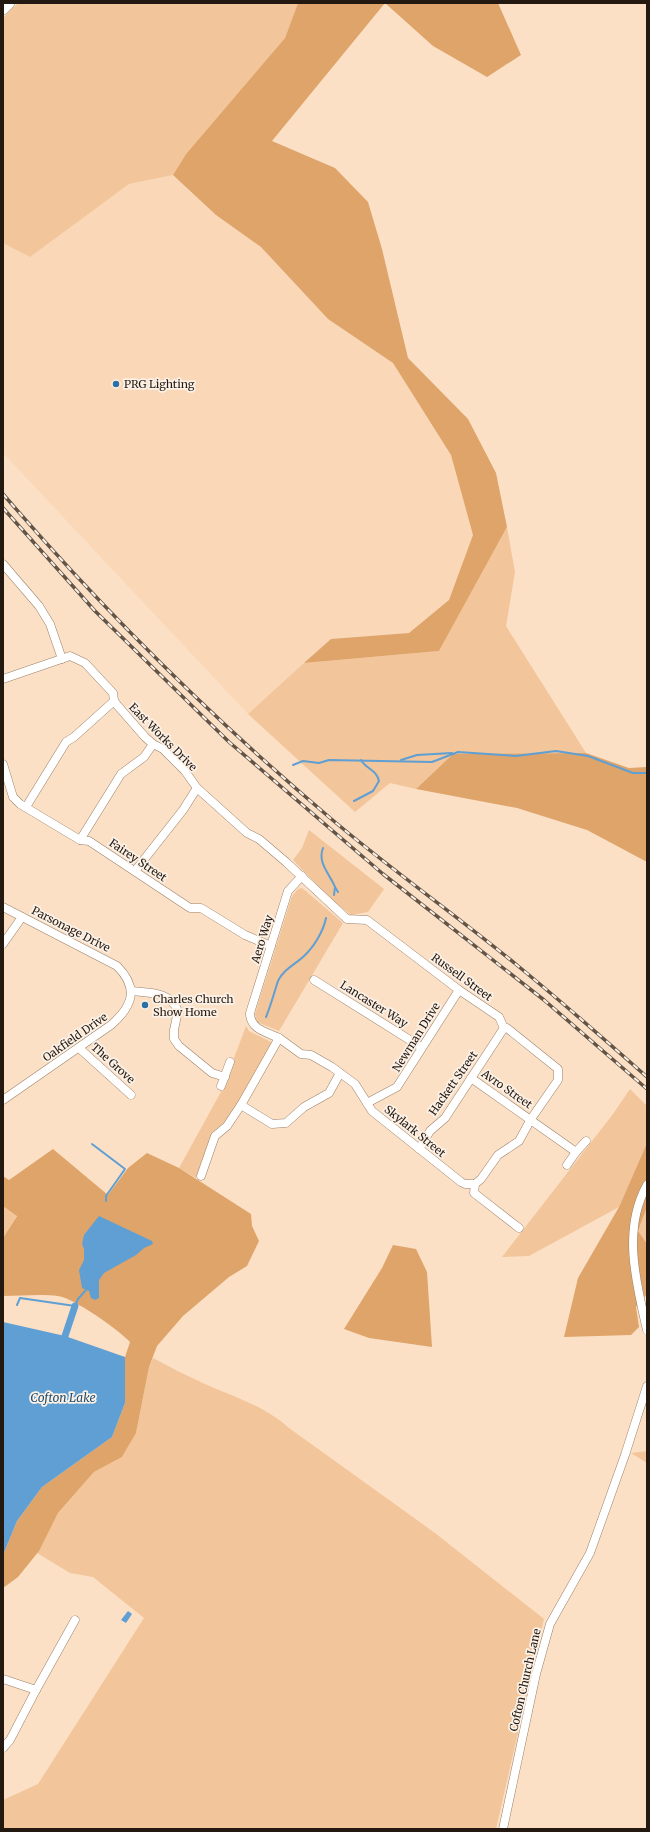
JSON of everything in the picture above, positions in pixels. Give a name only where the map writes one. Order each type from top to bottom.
[{"type":"main road","points":[[3,8],[8,3]]},
{"type":"street","points":[[3,564],[39,606],[50,624],[62,659]]},
{"type":"street","name":"East Works Drive","points":[[3,679],[41,668],[70,656],[79,659],[85,663],[113,693],[114,701],[153,744],[162,749],[186,771],[197,788],[247,833],[259,839],[302,876]]},
{"type":"street","points":[[26,807],[66,742],[74,737],[114,701]]},
{"type":"street","points":[[80,840],[121,774],[144,757],[153,744]]},
{"type":"street","name":"Fairey Street","points":[[3,764],[5,778],[13,797],[26,807],[80,840],[89,840],[190,908],[200,908],[246,935],[271,946]]},
{"type":"street","points":[[135,871],[183,810],[197,788]]},
{"type":"street","name":"Aero Way","points":[[250,1013],[288,891],[302,876]]},
{"type":"street","name":"Russell Street","points":[[302,876],[318,893],[347,919],[366,920],[459,990],[500,1017],[504,1028],[507,1028],[558,1069],[558,1080],[531,1119]]},
{"type":"street","name":"Parsonage Drive","points":[[3,907],[109,960],[118,966],[126,975],[131,991]]},
{"type":"street","points":[[3,944],[22,917]]},
{"type":"street","name":"Lancaster Way","points":[[314,980],[421,1047]]},
{"type":"street","name":"Newman Drive","points":[[367,1103],[397,1087],[421,1047],[459,990]]},
{"type":"street","points":[[131,991],[162,994],[168,997],[178,1011],[174,1030],[174,1039],[179,1046],[212,1073],[225,1077]]},
{"type":"street","name":"Oakfield Drive","points":[[3,1100],[80,1048],[122,1015],[129,1003],[131,991]]},
{"type":"street","name":"Skylark Street","points":[[250,1013],[250,1021],[254,1026],[279,1038],[301,1054],[311,1055],[340,1073],[359,1088],[372,1111],[461,1182],[465,1184],[475,1184]]},
{"type":"street","name":"Hackett Street","points":[[419,1148],[430,1131],[445,1118],[504,1028]]},
{"type":"street","points":[[201,1176],[215,1136],[227,1126],[241,1105],[279,1038]]},
{"type":"street","name":"The Grove","points":[[80,1048],[131,1094]]},
{"type":"street","points":[[221,1086],[230,1062]]},
{"type":"street","points":[[241,1105],[272,1124],[286,1123],[304,1107],[329,1093],[340,1073]]},
{"type":"street","name":"Avro Street","points":[[470,1078],[531,1119],[576,1152]]},
{"type":"street","points":[[519,1228],[474,1193],[475,1184],[481,1179],[498,1155],[519,1141],[531,1119]]},
{"type":"street","points":[[567,1165],[586,1141]]},
{"type":"street","points":[[647,1185],[641,1196],[632,1234],[633,1256],[638,1292],[647,1330]]},
{"type":"street","name":"Cofton Church Lane","points":[[503,1829],[536,1674],[550,1624],[590,1553],[625,1455],[647,1386]]},
{"type":"street","points":[[3,1748],[10,1740],[75,1620]]},
{"type":"street","points":[[3,1679],[36,1690]]},
{"type":"shaded area","points":[[18,3],[298,3],[285,38],[186,154],[173,175],[129,184],[30,257],[3,243],[3,18]]},
{"type":"shaded area","points":[[298,3],[385,3],[272,141],[335,168],[368,202],[382,249],[408,358],[468,419],[496,473],[507,527],[439,651],[304,663],[331,639],[409,633],[449,600],[473,535],[451,455],[393,363],[328,319],[261,247],[216,215],[173,175],[186,154],[285,38]]},
{"type":"shaded area","points":[[385,3],[498,3],[521,55],[487,77],[433,46]]},
{"type":"shaded area","points":[[173,175],[216,215],[261,247],[328,319],[393,363],[451,455],[473,535],[449,600],[409,633],[331,639],[248,714],[3,453],[3,243],[30,257],[129,184]]},
{"type":"shaded area","points":[[507,527],[515,572],[506,626],[586,753],[453,754],[416,789],[390,783],[355,812],[248,714],[304,663],[439,651]]},
{"type":"shaded area","points":[[586,753],[629,768],[647,767],[647,862],[587,830],[517,808],[416,789],[453,754]]},
{"type":"shaded area","points":[[309,830],[384,889],[368,912],[351,915],[330,898],[293,860],[302,848]]},
{"type":"shaded area","points":[[302,888],[343,923],[279,1031],[257,1022],[255,1014],[292,896],[298,889]]},
{"type":"shaded area","points":[[246,1026],[249,1031],[273,1043],[228,1119],[212,1132],[196,1178],[179,1168],[222,1090]]},
{"type":"shaded area","points":[[630,1089],[647,1106],[647,1143],[619,1207],[529,1256],[502,1257],[613,1114]]},
{"type":"shaded area","points":[[647,1143],[647,1207],[638,1231],[647,1244],[647,1294],[636,1307],[639,1327],[631,1335],[564,1337],[578,1278],[619,1207]]},
{"type":"shaded area","points":[[53,1149],[108,1195],[128,1168],[147,1153],[179,1168],[251,1214],[252,1226],[259,1241],[247,1266],[229,1277],[183,1316],[157,1346],[149,1367],[136,1433],[122,1457],[94,1472],[58,1513],[39,1551],[18,1577],[3,1588],[3,1555],[17,1521],[42,1487],[112,1437],[125,1403],[125,1357],[130,1342],[96,1315],[65,1298],[45,1295],[3,1296],[3,1238],[17,1216],[3,1206],[3,1176],[9,1180]]},
{"type":"shaded area","points":[[3,1206],[17,1215],[3,1238]]},
{"type":"shaded area","points":[[647,1207],[647,1254],[638,1231]]},
{"type":"shaded area","points":[[393,1245],[416,1249],[427,1272],[432,1347],[369,1338],[344,1329],[382,1268]]},
{"type":"shaded area","points":[[153,1358],[192,1378],[260,1408],[280,1420],[435,1533],[544,1619],[496,1829],[3,1829],[3,1800],[38,1784],[144,1618],[93,1577],[70,1573],[37,1553],[58,1513],[94,1472],[122,1457],[136,1433],[149,1367]]},
{"type":"shaded area","points":[[647,1451],[647,1463],[631,1453]]},
{"type":"water","points":[[99,1216],[152,1241],[153,1244],[104,1273],[99,1280],[99,1298],[95,1300],[91,1298],[89,1291],[82,1288],[79,1270],[84,1260],[84,1249],[82,1244],[84,1235]]},
{"type":"water","name":"Cofton Lake","points":[[3,1322],[65,1336],[125,1357],[125,1403],[112,1437],[42,1487],[17,1521],[3,1555]]},
{"type":"water","points":[[128,1611],[132,1614],[126,1623],[121,1620]]},
{"type":"waterway","points":[[293,765],[303,761],[319,763],[329,760],[432,762],[458,752],[516,756],[556,751],[588,756],[633,773],[647,773]]},
{"type":"waterway","points":[[401,760],[417,755],[452,753]]},
{"type":"waterway","points":[[354,801],[373,791],[379,781],[376,774],[361,760]]},
{"type":"waterway","points":[[323,848],[323,864],[335,887],[334,895]]},
{"type":"waterway","points":[[335,887],[338,892]]},
{"type":"waterway","points":[[266,1017],[280,977],[311,949],[318,939],[326,918]]},
{"type":"waterway","points":[[92,1144],[125,1169],[106,1196],[106,1201]]},
{"type":"waterway","points":[[17,1305],[20,1298],[75,1306],[78,1299],[86,1290]]},
{"type":"waterway","points":[[65,1336],[75,1306]]},
{"type":"railway","points":[[3,494],[119,621],[243,741],[329,817],[399,874],[518,966],[647,1077]]},
{"type":"railway","points":[[3,508],[95,611],[229,742],[383,874],[544,1000],[647,1089]]},
{"type":"place","name":"PRG Lighting","points":[[116,384]]},
{"type":"place","name":"Charles Church Show Home","points":[[145,1005]]}]
